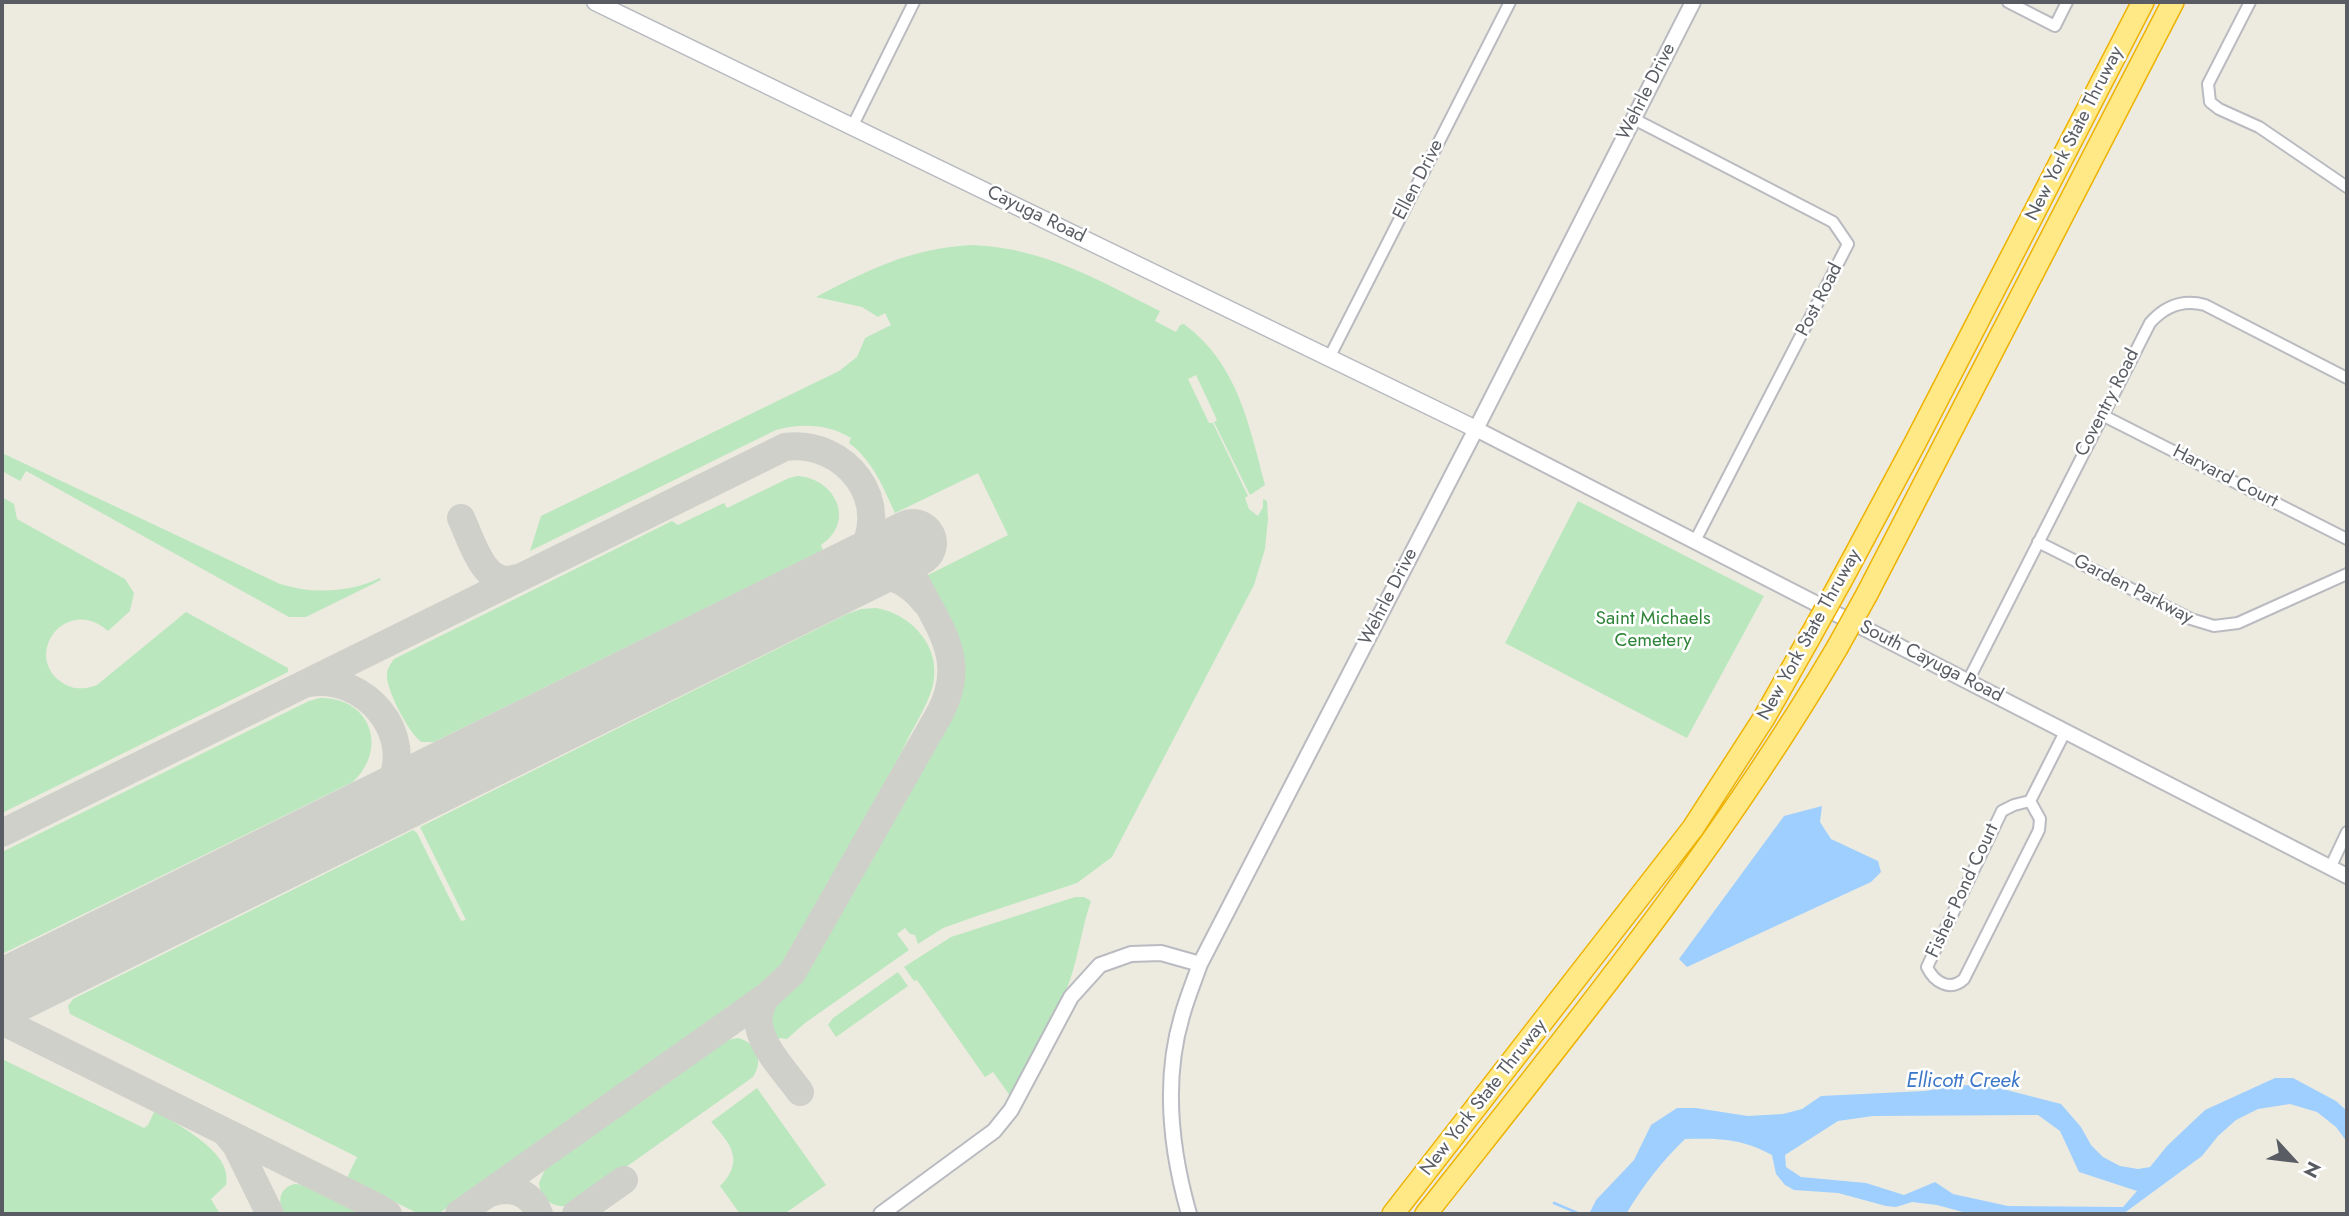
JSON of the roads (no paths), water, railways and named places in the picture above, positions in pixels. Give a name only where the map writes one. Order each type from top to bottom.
[{"type":"highway","name":"New York State Thruway","points":[[1392,1214],[1693,828],[1764,718],[1841,581],[2143,2]]},
{"type":"highway","name":"New York State Thruway","points":[[1426,1214],[1563,1040],[1739,804],[1794,720],[1867,594],[2173,2]]},
{"type":"main road","name":"Cayuga Road","points":[[595,2],[1476,429]]},
{"type":"street","name":"Ellen Drive","points":[[1329,358],[1510,2]]},
{"type":"street","name":"Wehrle Drive","points":[[1189,1214],[1181,1184],[1171,1120],[1174,1060],[1181,1017],[1200,964],[1693,2]]},
{"type":"street","points":[[2008,2],[2055,26],[2067,2]]},
{"type":"street","points":[[2250,2],[2208,84],[2210,102],[2219,109],[2259,127],[2347,187]]},
{"type":"street","points":[[853,125],[908,4]]},
{"type":"street","name":"Post Road","points":[[1634,119],[1832,222],[1849,244],[1695,541]]},
{"type":"street","name":"Coventry Road","points":[[1968,681],[2150,323],[2168,308],[2187,302],[2205,304],[2347,377]]},
{"type":"street","name":"Harvard Court","points":[[2102,415],[2347,540]]},
{"type":"street","name":"South Cayuga Road","points":[[1476,429],[2347,876]]},
{"type":"street","name":"Garden Parkway","points":[[2038,542],[2191,619],[2214,626],[2238,623],[2347,574]]},
{"type":"street","points":[[2030,801],[2066,732]]},
{"type":"street","name":"Fisher Pond Court","points":[[2030,801],[2040,819],[2039,830],[1964,979],[1957,985],[1941,983],[1931,976],[1927,967],[2002,811],[2014,804],[2030,801]]},
{"type":"street","points":[[2330,868],[2347,832]]},
{"type":"street","points":[[881,1214],[994,1131],[1010,1110],[1071,997],[1100,965],[1131,954],[1161,953],[1200,964]]},
{"type":"water","points":[[1822,806],[1820,822],[1831,839],[1878,861],[1881,872],[1871,882],[1687,967],[1679,959],[1784,816]]},
{"type":"water","points":[[2275,1078],[2293,1078],[2336,1101],[2347,1111],[2347,1142],[2336,1127],[2317,1112],[2290,1104],[2258,1109],[2236,1120],[2218,1136],[2202,1156],[2123,1214],[1970,1214],[1937,1205],[1912,1202],[1896,1207],[1886,1206],[1838,1193],[1794,1190],[1785,1185],[1776,1174],[1772,1155],[1730,1141],[1685,1139],[1653,1174],[1626,1214],[1589,1214],[1596,1200],[1634,1160],[1651,1125],[1677,1108],[1696,1108],[1748,1116],[1783,1114],[1802,1109],[1821,1096],[1924,1091],[1964,1085],[1995,1087],[2061,1104],[2103,1157],[2120,1166],[2138,1169],[2150,1167],[2167,1146],[2205,1110]],"holes":[[[2038,1115],[2060,1131],[2079,1172],[2137,1191],[2123,1207],[2008,1206],[1953,1194],[1935,1182],[1904,1195],[1866,1183],[1801,1177],[1786,1167],[1785,1155],[1838,1121],[1873,1116]]]},
{"type":"waterway","points":[[1554,1203],[1580,1214]]},
{"type":"park label","name":"Saint Michaels Cemetery","points":[[1653,630]]},
{"type":"water label","name":"Ellicott Creek","points":[[1963,1082]]}]
